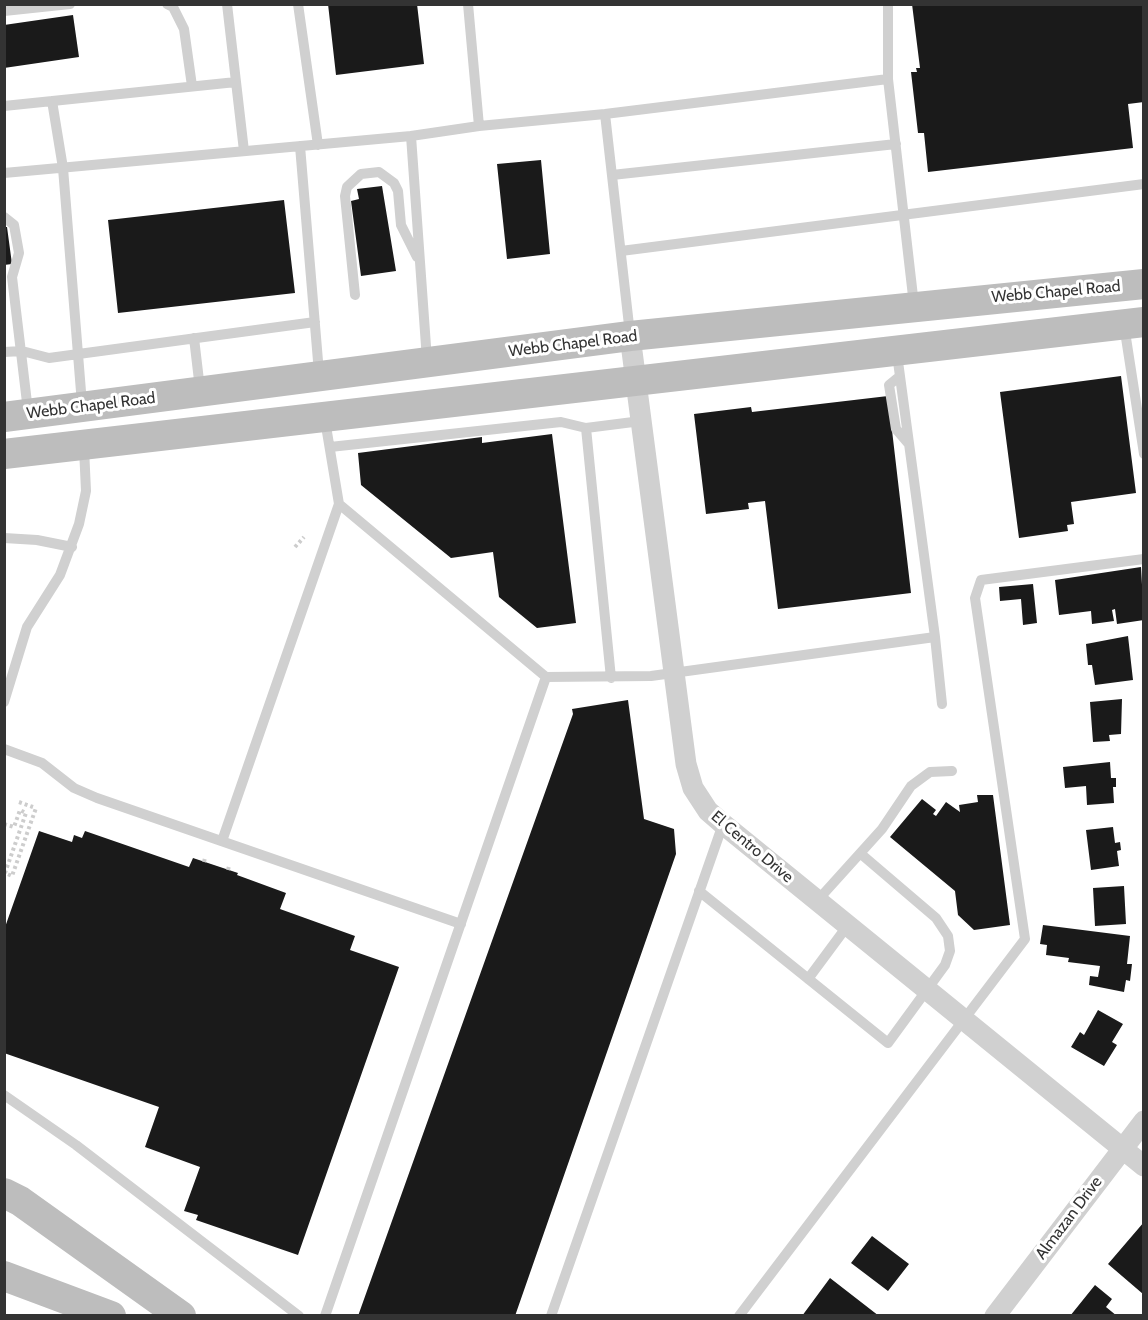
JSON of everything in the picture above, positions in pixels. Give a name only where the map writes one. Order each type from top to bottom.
[{"type":"main road","name":"Webb Chapel Road","points":[[16,415],[630,336],[842,316],[914,305],[1143,284]]},
{"type":"main road","points":[[4,454],[636,380],[898,363],[1134,323]]},
{"type":"main road","points":[[82,408],[84,444]]},
{"type":"main road","points":[[4,1194],[29,1207],[181,1316]]},
{"type":"main road","points":[[4,1276],[111,1316]]},
{"type":"street","name":"El Centro Drive","points":[[630,336],[686,764],[693,788],[708,811],[723,824],[1143,1166]]},
{"type":"street","name":"Almazan Drive","points":[[995,1316],[1143,1121]]},
{"type":"lane","points":[[4,11],[70,4]]},
{"type":"lane","points":[[167,4],[173,7],[184,29],[192,86]]},
{"type":"lane","points":[[227,4],[244,151]]},
{"type":"lane","points":[[298,4],[318,145]]},
{"type":"lane","points":[[468,4],[479,126]]},
{"type":"lane","points":[[888,4],[888,80],[914,305]]},
{"type":"lane","points":[[4,173],[411,136],[479,126],[605,114],[888,80]]},
{"type":"lane","points":[[4,106],[236,82]]},
{"type":"lane","points":[[52,101],[63,168],[82,408]]},
{"type":"lane","points":[[605,114],[630,336]]},
{"type":"lane","points":[[411,136],[427,363]]},
{"type":"lane","points":[[612,175],[896,144]]},
{"type":"lane","points":[[300,146],[319,377]]},
{"type":"lane","points":[[355,295],[345,196],[347,187],[361,174],[379,172],[394,183],[398,191],[401,225],[420,262]]},
{"type":"lane","points":[[621,251],[1143,183]]},
{"type":"lane","points":[[4,217],[14,225],[20,253],[12,277],[22,351],[16,415]]},
{"type":"lane","points":[[4,352],[22,351],[49,358],[315,322]]},
{"type":"lane","points":[[1134,323],[1143,454]]},
{"type":"lane","points":[[194,338],[201,392]]},
{"type":"lane","points":[[898,363],[942,704]]},
{"type":"lane","points":[[222,842],[339,504],[325,416]]},
{"type":"lane","points":[[330,447],[561,423],[586,428],[641,421]]},
{"type":"lane","points":[[586,428],[611,678]]},
{"type":"lane","points":[[4,702],[27,627],[60,575],[72,547],[86,491],[84,444]]},
{"type":"lane","points":[[339,504],[546,677],[611,678],[674,672],[935,637]]},
{"type":"lane","points":[[4,538],[37,540],[72,547]]},
{"type":"lane","points":[[739,1316],[1024,939],[975,598],[981,580],[1143,559]]},
{"type":"lane","points":[[325,1316],[546,677]]},
{"type":"lane","points":[[4,749],[42,763],[74,788],[97,798],[461,924]]},
{"type":"lane","points":[[818,901],[861,854],[911,786],[930,772],[952,771]]},
{"type":"lane","points":[[551,1316],[723,824]]},
{"type":"lane","points":[[699,891],[888,1043],[945,965],[950,951],[948,936],[936,918],[861,854]]},
{"type":"lane","points":[[808,979],[848,925]]},
{"type":"lane","points":[[4,1095],[76,1144],[299,1316]]},
{"type":"path","points":[[295,547],[304,537]]},
{"type":"path","points":[[4,824],[14,827],[20,810],[26,813],[5,873],[12,876],[35,807],[19,802]]},
{"type":"building","points":[[328,4],[417,4],[424,64],[336,75]]},
{"type":"building","points":[[912,4],[1144,4],[1144,102],[1128,104],[1133,148],[928,172],[924,133],[918,133],[911,72],[917,72],[916,68],[920,68]]},
{"type":"building","points":[[73,15],[79,57],[4,68],[4,25]]},
{"type":"building","points":[[541,160],[550,254],[507,259],[497,164]]},
{"type":"building","points":[[382,186],[396,271],[361,276],[351,201],[359,199],[357,189]]},
{"type":"building","points":[[284,200],[295,293],[118,313],[108,220]]},
{"type":"building","points":[[4,227],[7,227],[12,264],[4,265]]},
{"type":"building","points":[[1121,376],[1136,493],[1071,502],[1074,524],[1067,525],[1068,531],[1019,538],[1000,392]]},
{"type":"building","points":[[888,396],[911,593],[778,609],[765,501],[748,503],[749,509],[706,514],[694,414],[751,407],[752,412]]},
{"type":"building","points":[[552,434],[576,623],[537,628],[499,597],[493,552],[451,558],[361,485],[358,453],[482,437],[482,443]]},
{"type":"building","points":[[1141,567],[1144,620],[1117,624],[1115,609],[1112,610],[1114,621],[1092,624],[1091,611],[1059,615],[1055,580]]},
{"type":"building","points":[[1033,584],[1037,623],[1023,625],[1021,599],[1000,601],[999,587]]},
{"type":"building","points":[[1128,636],[1133,680],[1095,685],[1092,665],[1088,665],[1086,644]]},
{"type":"building","points":[[1122,699],[1121,734],[1109,735],[1110,741],[1093,742],[1090,702]]},
{"type":"building","points":[[628,700],[644,819],[674,829],[676,854],[515,1316],[358,1316],[573,714],[572,709]]},
{"type":"building","points":[[1110,762],[1111,778],[1116,778],[1116,787],[1113,787],[1114,803],[1087,805],[1086,786],[1065,788],[1063,767]]},
{"type":"building","points":[[977,795],[993,795],[1010,925],[974,930],[958,915],[955,891],[890,837],[922,799],[936,810],[933,814],[936,816],[946,802],[960,812],[959,805],[978,802]]},
{"type":"building","points":[[1113,827],[1115,843],[1120,842],[1121,850],[1117,851],[1119,866],[1091,870],[1086,830]]},
{"type":"building","points":[[39,831],[72,842],[74,835],[82,838],[85,831],[189,867],[193,858],[238,873],[237,875],[286,893],[280,909],[355,936],[350,950],[399,967],[298,1255],[196,1220],[198,1215],[184,1211],[200,1167],[145,1147],[159,1107],[4,1053],[4,930]]},
{"type":"building","points":[[1124,886],[1126,924],[1095,926],[1093,888]]},
{"type":"building","points":[[1043,925],[1130,936],[1127,964],[1132,964],[1130,981],[1126,980],[1124,992],[1089,985],[1090,976],[1098,977],[1100,966],[1068,962],[1069,958],[1046,955],[1047,945],[1040,944]]},
{"type":"building","points":[[1098,1010],[1123,1024],[1112,1042],[1117,1045],[1104,1066],[1071,1047],[1080,1032],[1084,1035]]},
{"type":"building","points":[[1144,1222],[1144,1293],[1143,1294],[1108,1264]]},
{"type":"building","points":[[872,1236],[909,1264],[888,1291],[851,1263]]},
{"type":"building","points":[[830,1278],[879,1316],[802,1316]]},
{"type":"building","points":[[1095,1285],[1112,1299],[1106,1307],[1117,1316],[1070,1316]]}]
